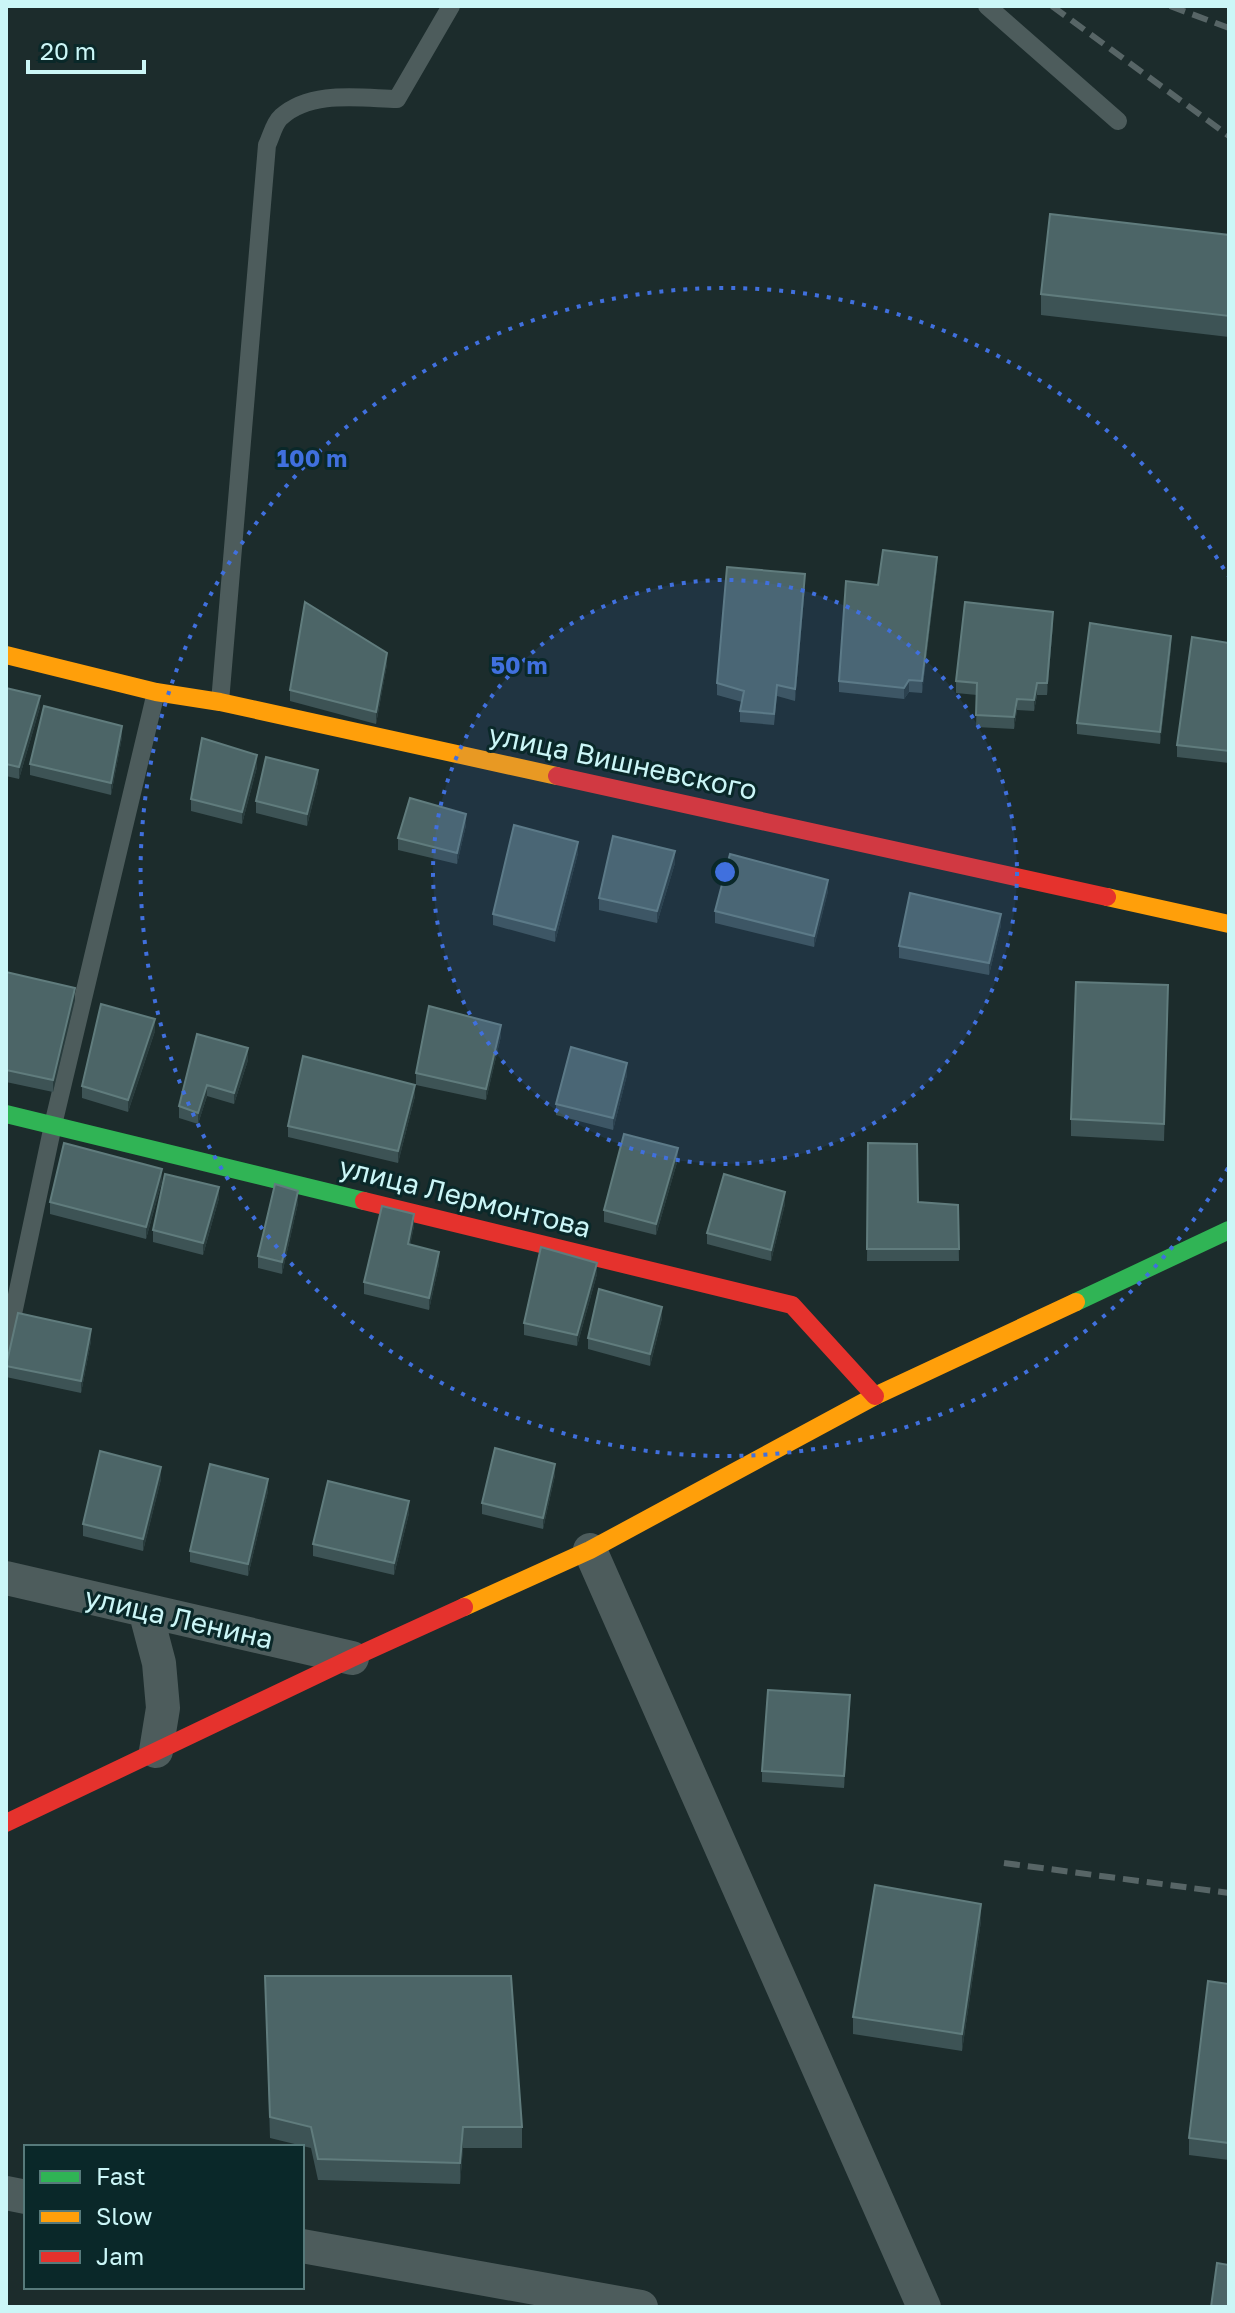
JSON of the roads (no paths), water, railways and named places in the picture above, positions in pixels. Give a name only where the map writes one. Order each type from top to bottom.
[{"type":"street","name":"улица Вишневского","points":[[6,655],[156,692],[220,702],[1229,924]]},
{"type":"street","name":"улица Лермонтова","points":[[6,1114],[792,1305],[875,1396]]},
{"type":"street","points":[[6,1823],[352,1658],[590,1550],[875,1396],[1229,1230]]},
{"type":"street","points":[[590,1550],[924,2307]]},
{"type":"street","name":"улица Ленина","points":[[6,1578],[352,1658]]},
{"type":"street","points":[[145,1610],[159,1663],[163,1708],[156,1751]]},
{"type":"street","points":[[304,2246],[641,2307]]},
{"type":"lane","points":[[220,702],[267,145],[278,119],[305,101],[350,97],[397,99],[451,6]]},
{"type":"lane","points":[[987,6],[1118,121]]},
{"type":"lane","points":[[6,1347],[53,1125],[156,692]]},
{"type":"railway","points":[[1052,6],[1229,136]]},
{"type":"railway","points":[[1170,6],[1229,28]]},
{"type":"railway","points":[[1004,1863],[1229,1893]]}]
